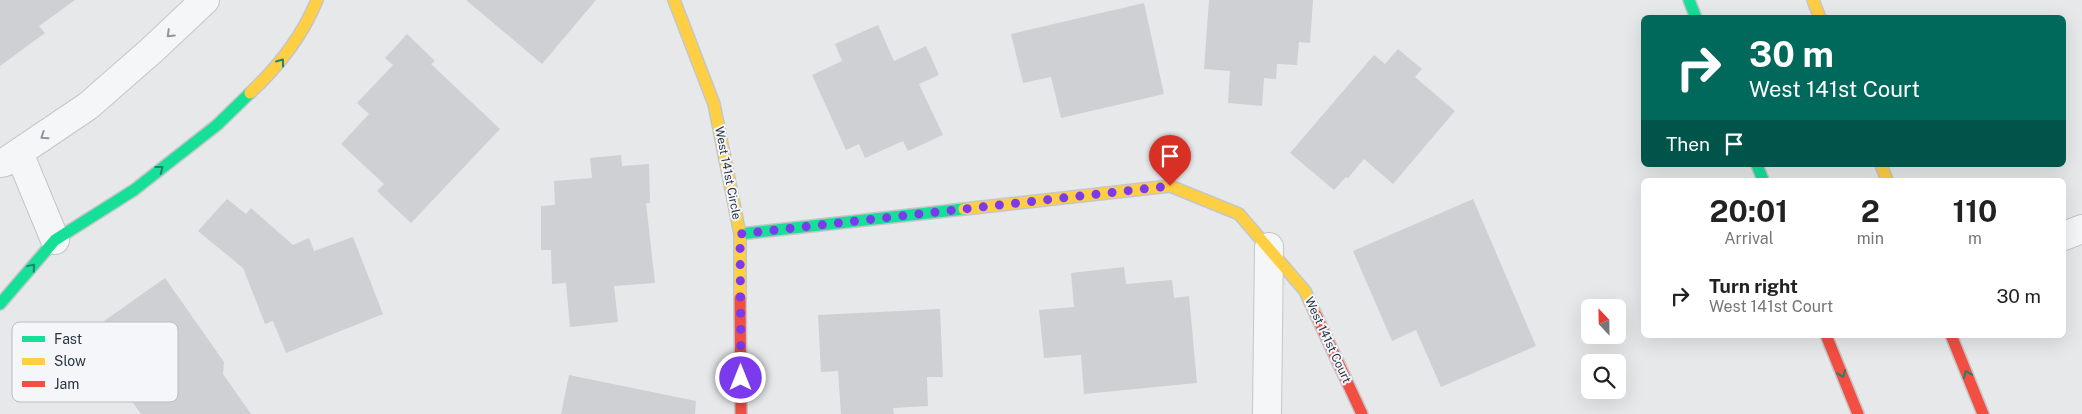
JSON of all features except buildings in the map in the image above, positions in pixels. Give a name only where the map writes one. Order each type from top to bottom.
[{"type":"street","points":[[55,240],[10,158],[88,106],[205,0]]},
{"type":"street","points":[[0,304],[55,240],[134,190],[217,125],[273,72],[307,25],[317,0]]},
{"type":"street","name":"West 141st Circle","points":[[674,0],[714,104],[740,234],[741,414]]},
{"type":"street","points":[[1689,0],[1695,15]]},
{"type":"street","points":[[1812,0],[1819,15]]},
{"type":"street","name":"West 141st Court","points":[[740,234],[1170,186],[1239,214],[1269,247],[1305,291],[1362,414]]},
{"type":"street","points":[[2066,235],[2082,229]]},
{"type":"street","points":[[1267,414],[1269,247]]},
{"type":"street","points":[[1827,338],[1858,414]]},
{"type":"street","points":[[1952,338],[1983,414]]},
{"type":"traffic: fast","points":[[1689,0],[1695,15]]},
{"type":"traffic: fast","points":[[0,304],[55,240],[134,190],[217,125],[250,93]]},
{"type":"traffic: fast","points":[[1758,167],[1762,178]]},
{"type":"traffic: fast","points":[[740,234],[964,209]]},
{"type":"traffic: slow","points":[[250,93],[271,72],[297,39],[317,0]]},
{"type":"traffic: slow","points":[[674,0],[714,104],[740,234],[740,298]]},
{"type":"traffic: slow","points":[[1813,0],[1819,15]]},
{"type":"traffic: slow","points":[[1882,167],[1886,178]]},
{"type":"traffic: slow","points":[[964,209],[1170,186],[1239,214],[1305,291],[1316,315]]},
{"type":"traffic: jam","points":[[740,298],[741,414]]},
{"type":"traffic: jam","points":[[1316,315],[1362,414]]},
{"type":"traffic: jam","points":[[1827,338],[1858,414]]},
{"type":"traffic: jam","points":[[1952,338],[1983,414]]},
{"type":"route","points":[[741,378],[740,234],[1170,186]]}]
